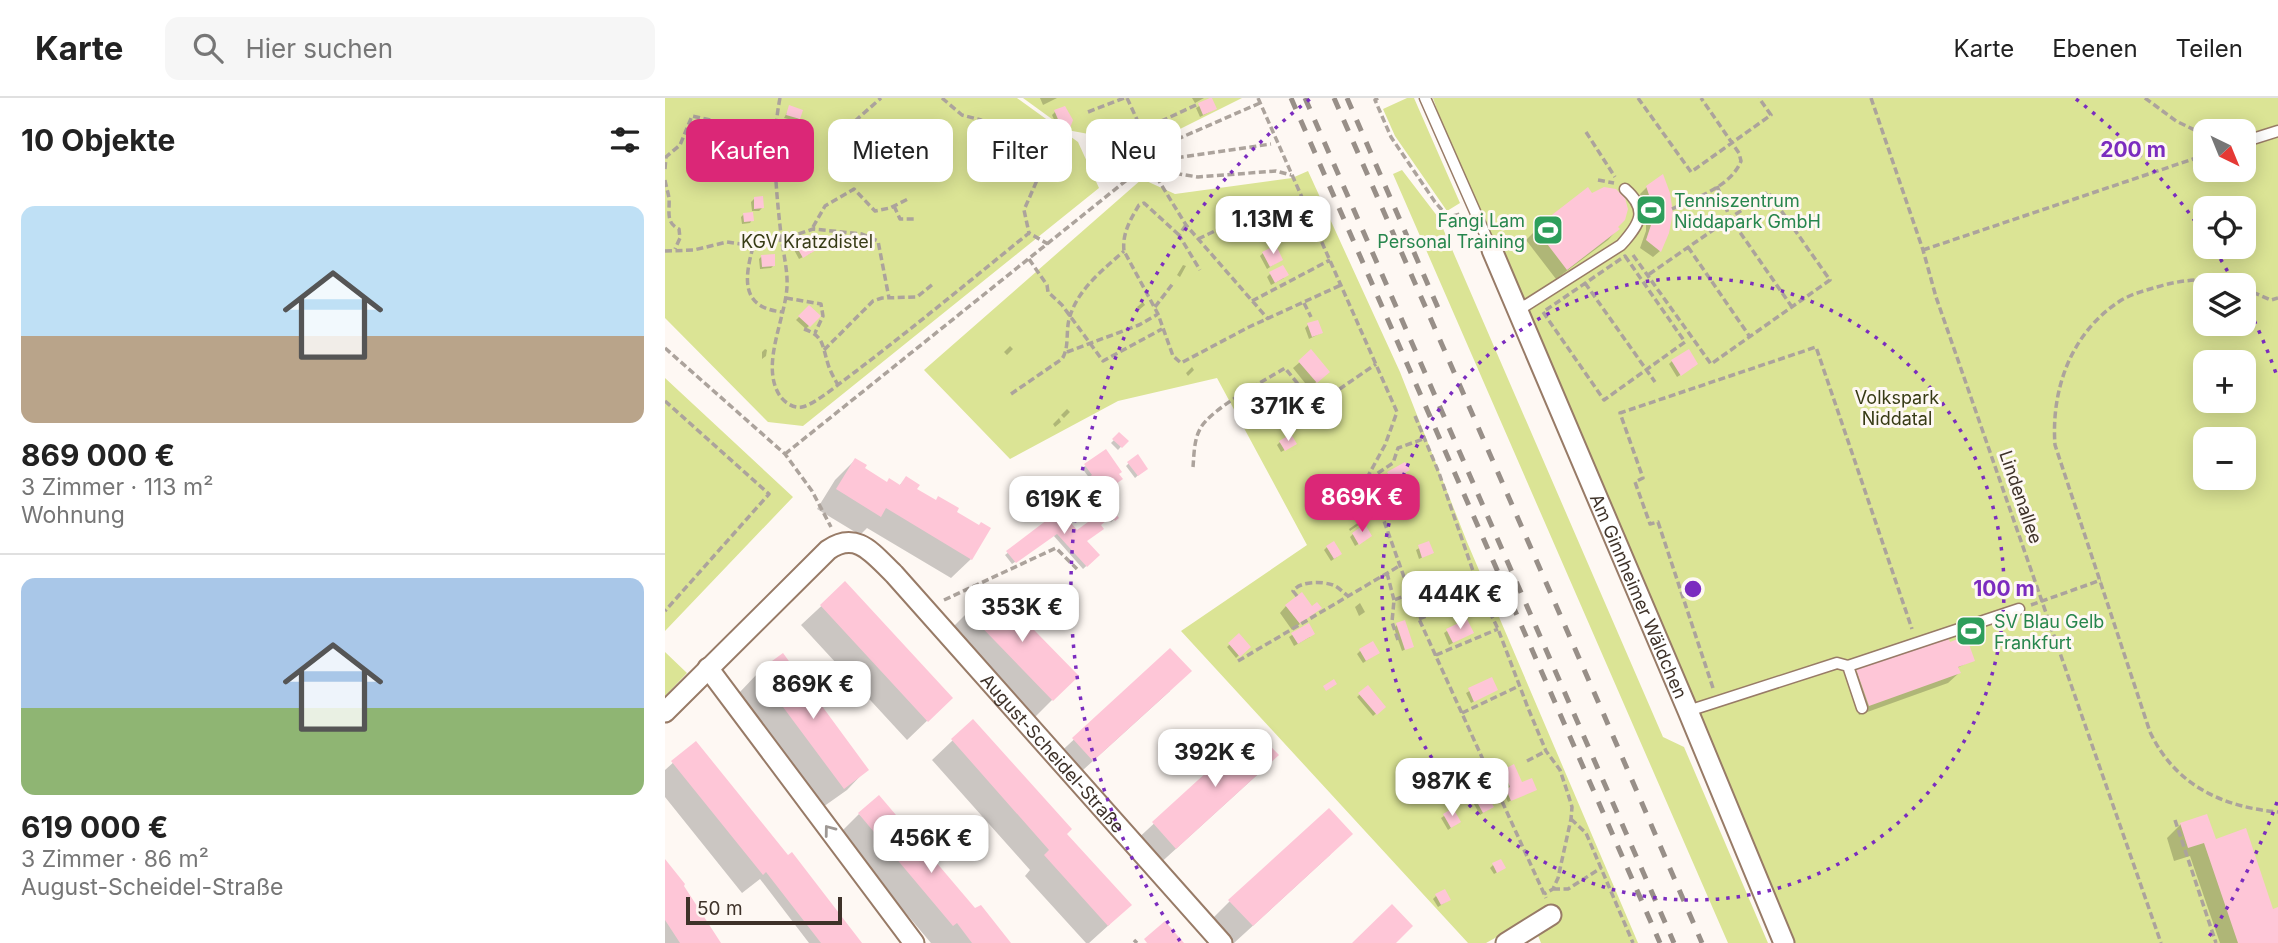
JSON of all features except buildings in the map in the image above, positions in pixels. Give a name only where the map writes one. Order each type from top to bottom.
[{"type":"street","name":"Am Ginnheimer Wäldchen","points":[[1492,250],[1784,943]]},
{"type":"street","name":"August-Scheidel-Straße","points":[[839,542],[855,542],[873,554],[926,608],[1222,943]]},
{"type":"street","points":[[665,712],[839,542]]},
{"type":"street","points":[[708,668],[914,943]]},
{"type":"street","points":[[1506,943],[1551,915]]},
{"type":"lane","points":[[1425,98],[1492,250]]},
{"type":"lane","points":[[2256,138],[2278,131]]},
{"type":"lane","points":[[1517,311],[1624,242],[1635,230],[1640,215],[1638,203],[1623,187]]},
{"type":"lane","points":[[1688,711],[1837,663],[1848,666],[2019,609]]},
{"type":"lane","points":[[1848,666],[1862,708]]},
{"type":"path","points":[[776,119],[780,98]]},
{"type":"path","points":[[857,119],[881,98]]},
{"type":"path","points":[[942,98],[962,115],[1012,134],[1026,148],[1037,168],[1038,178],[1024,210],[1029,233],[1048,244]]},
{"type":"path","points":[[1088,112],[1128,98],[1137,119]]},
{"type":"path","points":[[1378,98],[1375,100],[1391,137],[1445,215]]},
{"type":"path","points":[[1638,98],[1691,172],[1772,115],[1759,98]]},
{"type":"path","points":[[1672,209],[1717,186],[1735,173],[1741,161],[1739,153],[1701,98]]},
{"type":"path","name":"Lindenallee","points":[[1871,98],[1923,250],[1936,297],[2161,943]]},
{"type":"path","points":[[2145,98],[2176,121],[2193,129]]},
{"type":"path","points":[[1181,137],[1259,100],[1397,412],[1385,444],[1368,476],[1419,619],[1544,894],[1551,915]]},
{"type":"path","points":[[1166,119],[1196,105]]},
{"type":"path","points":[[691,119],[692,116],[706,119]]},
{"type":"path","points":[[665,169],[666,157],[680,145],[686,130]]},
{"type":"path","points":[[1586,132],[1623,187]]},
{"type":"path","points":[[1181,157],[1271,144]]},
{"type":"path","points":[[1923,250],[2193,159]]},
{"type":"path","points":[[1181,174],[1198,177],[1276,171],[1292,176]]},
{"type":"path","points":[[665,180],[669,219],[673,226],[679,229],[680,239],[675,250]]},
{"type":"path","points":[[776,182],[787,285],[773,352],[773,378],[780,396],[792,407],[802,408],[838,384],[1029,233]]},
{"type":"path","points":[[785,454],[1124,182]]},
{"type":"path","points":[[1160,182],[1198,239],[1268,319]]},
{"type":"path","points":[[1717,186],[1730,218],[1793,307]]},
{"type":"path","points":[[813,229],[825,206],[854,189],[876,211],[908,199]]},
{"type":"path","points":[[1624,242],[1711,365],[1830,280],[1768,192],[1648,275]]},
{"type":"path","points":[[1200,270],[1179,235],[1144,203],[1139,205],[1127,227],[1124,251],[1155,307],[1173,356],[1181,363],[1248,327],[1342,285]]},
{"type":"path","points":[[894,206],[900,219],[917,219]]},
{"type":"path","points":[[1198,239],[1255,212]]},
{"type":"path","points":[[1179,235],[1187,225]]},
{"type":"path","points":[[665,250],[694,250],[726,242],[754,246],[813,229],[862,234],[878,242],[889,298]]},
{"type":"path","points":[[754,246],[747,281],[749,293],[757,304],[769,310],[783,312]]},
{"type":"path","points":[[1688,247],[1750,337]]},
{"type":"path","points":[[1011,394],[1062,359],[1066,352],[1070,316],[1089,283],[1124,251]]},
{"type":"path","points":[[1625,256],[1685,342],[1646,370],[1604,400],[1543,312],[1625,256]]},
{"type":"path","points":[[1029,259],[1047,285],[1048,292],[1070,316],[1103,361],[1163,329]]},
{"type":"path","points":[[1252,301],[1330,260]]},
{"type":"path","points":[[1578,273],[1655,382]]},
{"type":"path","points":[[2193,280],[2171,282],[2128,297],[2117,303],[2093,325],[2073,351],[2065,368],[2056,403],[2055,445],[2150,732],[2164,756],[2190,783],[2219,799],[2252,810],[2278,812]]},
{"type":"path","points":[[1155,307],[1174,282]]},
{"type":"path","points":[[824,350],[873,301],[917,297],[933,284]]},
{"type":"path","points":[[2256,294],[2271,300],[2278,298]]},
{"type":"path","points":[[786,298],[821,304],[823,316],[815,333]]},
{"type":"path","points":[[1304,303],[1311,317]]},
{"type":"path","points":[[1066,352],[1139,325],[1158,314]]},
{"type":"path","points":[[804,329],[815,333],[823,344],[828,366],[838,384]]},
{"type":"path","points":[[1718,701],[1658,522],[1650,524],[1635,482],[1643,478],[1620,412],[1816,347],[1918,644]]},
{"type":"path","points":[[665,348],[785,454],[812,491],[839,542]]},
{"type":"path","points":[[1296,419],[1376,363]]},
{"type":"path","points":[[1193,467],[1200,428],[1212,415],[1285,368],[1315,404]]},
{"type":"path","points":[[665,401],[769,494],[665,611]]},
{"type":"path","points":[[1415,416],[1426,438],[1481,594],[1499,629],[1546,751],[1560,770],[1572,807],[1553,889]]},
{"type":"path","points":[[1369,479],[1393,463],[1398,448],[1426,438]]},
{"type":"path","points":[[926,608],[1056,548],[1077,569]]},
{"type":"path","points":[[1238,662],[1401,565]]},
{"type":"path","points":[[1387,573],[1394,600],[1392,622],[1398,640]]},
{"type":"path","points":[[2019,609],[2101,580]]},
{"type":"path","points":[[1297,596],[1294,587],[1301,583],[1310,583],[1334,586],[1348,596]]},
{"type":"path","points":[[1394,600],[1411,594]]},
{"type":"path","points":[[1419,619],[1481,594]]},
{"type":"path","points":[[1436,656],[1499,629]]},
{"type":"path","points":[[1462,713],[1519,686]]},
{"type":"path","points":[[1527,761],[1546,751]]},
{"type":"path","points":[[1571,819],[1586,833],[1633,943]]},
{"type":"path","points":[[2175,820],[2216,943]]},
{"type":"path","points":[[1544,894],[1553,889],[1568,889],[1601,868]]},
{"type":"green space","name":"KGV Kratzdistel","points":[[665,98],[1017,98],[1046,119],[967,119],[967,182],[1072,182],[1072,138],[1078,142],[1086,160],[1086,182],[1096,182],[1099,188],[803,426],[768,422],[665,318]]},
{"type":"green space","points":[[1023,98],[1242,98],[1181,128],[1181,119],[1086,119],[1086,134],[1072,131],[1072,119],[1052,119]]},
{"type":"green space","points":[[1407,98],[1414,98],[1460,203],[1447,211],[1395,136],[1383,109]]},
{"type":"green space","name":"Volkspark Niddatal","points":[[1433,98],[2278,98],[2278,943],[1792,943],[1448,142]]},
{"type":"green space","points":[[1402,170],[1438,217],[1663,737],[1684,747],[1768,943],[1728,943],[1393,174]]},
{"type":"green space","points":[[1308,171],[1400,372],[1467,542],[1638,943],[1541,943],[1531,918],[1486,943],[1468,943],[1181,631],[1307,545],[1217,378],[1118,401],[1010,459],[924,370],[1139,182],[1149,182],[1175,194],[1292,178]]},
{"type":"green space","points":[[665,378],[793,497],[665,631]]},
{"type":"green space","points":[[665,652],[687,673],[665,696]]},
{"type":"railway","points":[[1291,98],[1660,943]]},
{"type":"railway","points":[[1305,98],[1674,943]]},
{"type":"railway","points":[[1334,98],[1702,943]]},
{"type":"railway","points":[[1347,98],[1439,310]]},
{"type":"place","name":"Tenniszentrum Niddapark GmbH","points":[[1651,210]]},
{"type":"place","name":"Fangi Lam Personal Training","points":[[1548,230]]},
{"type":"place","name":"SV Blau Gelb Frankfurt","points":[[1971,631]]}]
